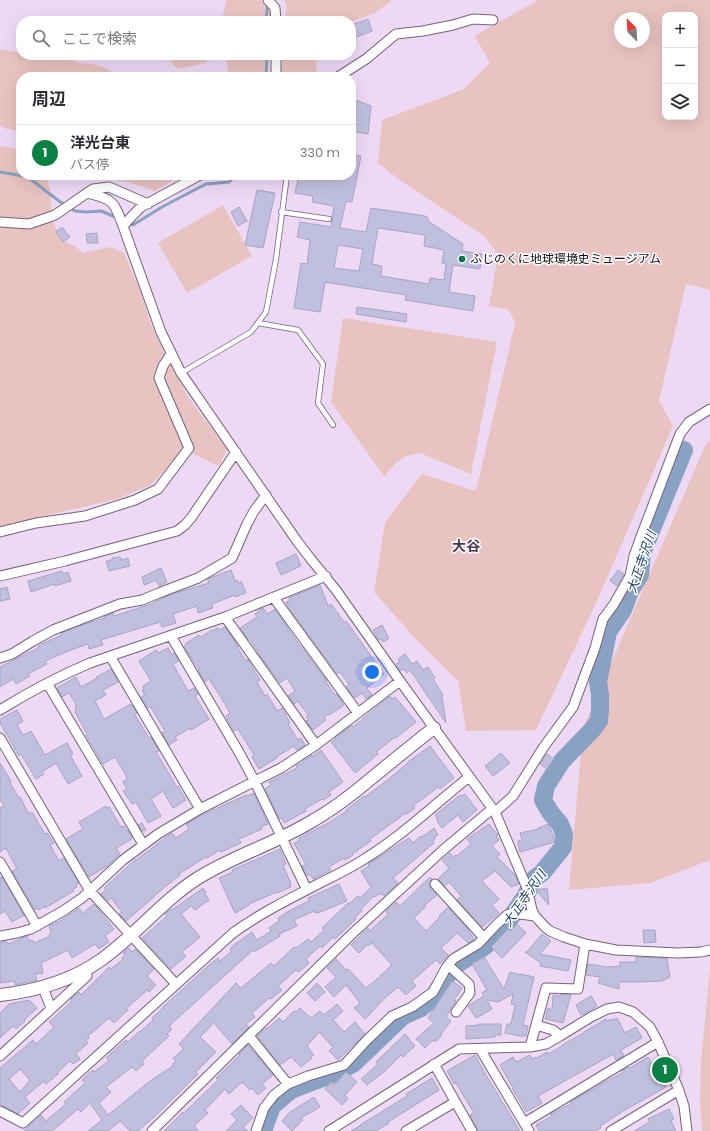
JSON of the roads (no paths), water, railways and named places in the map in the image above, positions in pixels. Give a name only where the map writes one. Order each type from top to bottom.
[{"type":"street","points":[[268,0],[275,8],[276,16]]},
{"type":"street","points":[[346,72],[366,59],[396,34],[423,31],[472,19],[492,20]]},
{"type":"street","points":[[276,60],[276,72]]},
{"type":"street","points":[[123,226],[141,207],[191,180]]},
{"type":"street","points":[[0,222],[29,224],[55,215],[93,189],[109,187],[148,204]]},
{"type":"street","points":[[87,193],[104,197],[111,202],[117,210],[160,332],[181,373],[302,547],[326,576],[493,811],[527,888],[534,916],[550,931],[564,937],[585,944],[616,950],[657,953],[700,952],[710,950]]},
{"type":"street","points":[[0,532],[36,523],[85,516],[135,500],[158,489],[189,448],[159,378],[163,366],[171,354]]},
{"type":"street","points":[[152,1131],[381,907],[443,850],[513,796],[573,707],[593,655],[602,619],[614,604],[630,576],[634,556],[680,434],[689,422],[710,408]]},
{"type":"street","points":[[0,576],[65,561],[177,530],[185,525],[191,518],[236,452]]},
{"type":"street","points":[[0,658],[12,654],[53,630],[120,604],[142,600],[198,578],[232,558],[250,518],[266,495]]},
{"type":"street","points":[[0,710],[71,671],[110,656],[225,617],[326,576]]},
{"type":"street","points":[[274,598],[358,713]]},
{"type":"street","points":[[225,617],[316,745]]},
{"type":"street","points":[[171,636],[255,782],[307,890]]},
{"type":"street","points":[[110,656],[200,809]]},
{"type":"street","points":[[0,936],[17,933],[37,926],[63,911],[82,898],[123,860],[143,844],[200,809],[281,768],[316,745],[400,681]]},
{"type":"street","points":[[47,683],[143,844]]},
{"type":"street","points":[[0,1003],[5,995],[43,988],[86,969],[101,960],[131,936],[158,909],[185,887],[211,870],[312,822],[336,806],[434,728]]},
{"type":"street","points":[[0,738],[90,891],[176,984]]},
{"type":"street","points":[[0,1111],[23,1122],[237,930],[259,916],[346,870],[371,855],[399,834],[469,776]]},
{"type":"street","points":[[0,862],[37,926]]},
{"type":"street","points":[[435,884],[484,938]]},
{"type":"street","points":[[256,1131],[264,1108],[274,1095],[288,1084],[344,1065],[392,1016],[412,1007],[433,992],[450,968],[453,959],[469,950],[484,938],[507,915],[516,914],[534,916]]},
{"type":"street","points":[[530,1048],[546,988],[578,989],[585,944]]},
{"type":"street","points":[[450,968],[469,984],[470,993],[456,1012]]},
{"type":"street","points":[[0,1056],[87,976],[86,969]]},
{"type":"street","points":[[43,988],[51,1008]]},
{"type":"street","points":[[329,1131],[459,1049],[530,1048],[546,1044],[591,1017],[607,1009],[620,1006],[633,1012],[644,1022],[650,1028],[658,1042],[679,1090],[684,1106],[687,1131]]},
{"type":"street","points":[[536,1025],[554,1030],[560,1036]]},
{"type":"street","points":[[249,1036],[288,1084]]},
{"type":"street","points":[[480,1048],[526,1127],[658,1042]]},
{"type":"street","points":[[434,1064],[472,1131]]},
{"type":"street","points":[[610,1131],[679,1090]]},
{"type":"street","points":[[406,1131],[455,1102]]},
{"type":"lane","points":[[181,373],[251,332],[266,312],[276,259],[286,180]]},
{"type":"lane","points":[[281,212],[329,220]]},
{"type":"lane","points":[[258,323],[298,330],[323,364],[318,403],[333,425]]},
{"type":"waterway","points":[[267,16],[268,2]]},
{"type":"waterway","points":[[266,72],[267,60]]},
{"type":"waterway","points":[[0,172],[16,175]]},
{"type":"waterway","points":[[31,180],[75,211],[101,211],[118,218]]},
{"type":"waterway","points":[[128,223],[133,225],[162,207],[206,184],[229,182],[231,180]]},
{"type":"waterway","name":"大正寺沢川","points":[[263,1131],[272,1106],[291,1090],[335,1073],[353,1064],[403,1016],[421,1008],[433,997],[453,967],[484,947],[502,930],[525,897],[535,878],[542,873],[563,847],[564,834],[560,824],[550,812],[543,800],[546,786],[562,761],[599,721],[600,695],[598,682],[608,632],[623,610],[630,591],[640,575],[642,553],[684,450]]},
{"type":"place","name":"ふじのくに地球環境史ミュージアム","points":[[462,259]]},
{"type":"place","name":"洋光台東","points":[[665,1070]]},
{"type":"district","name":"大谷","points":[[466,546]]}]
